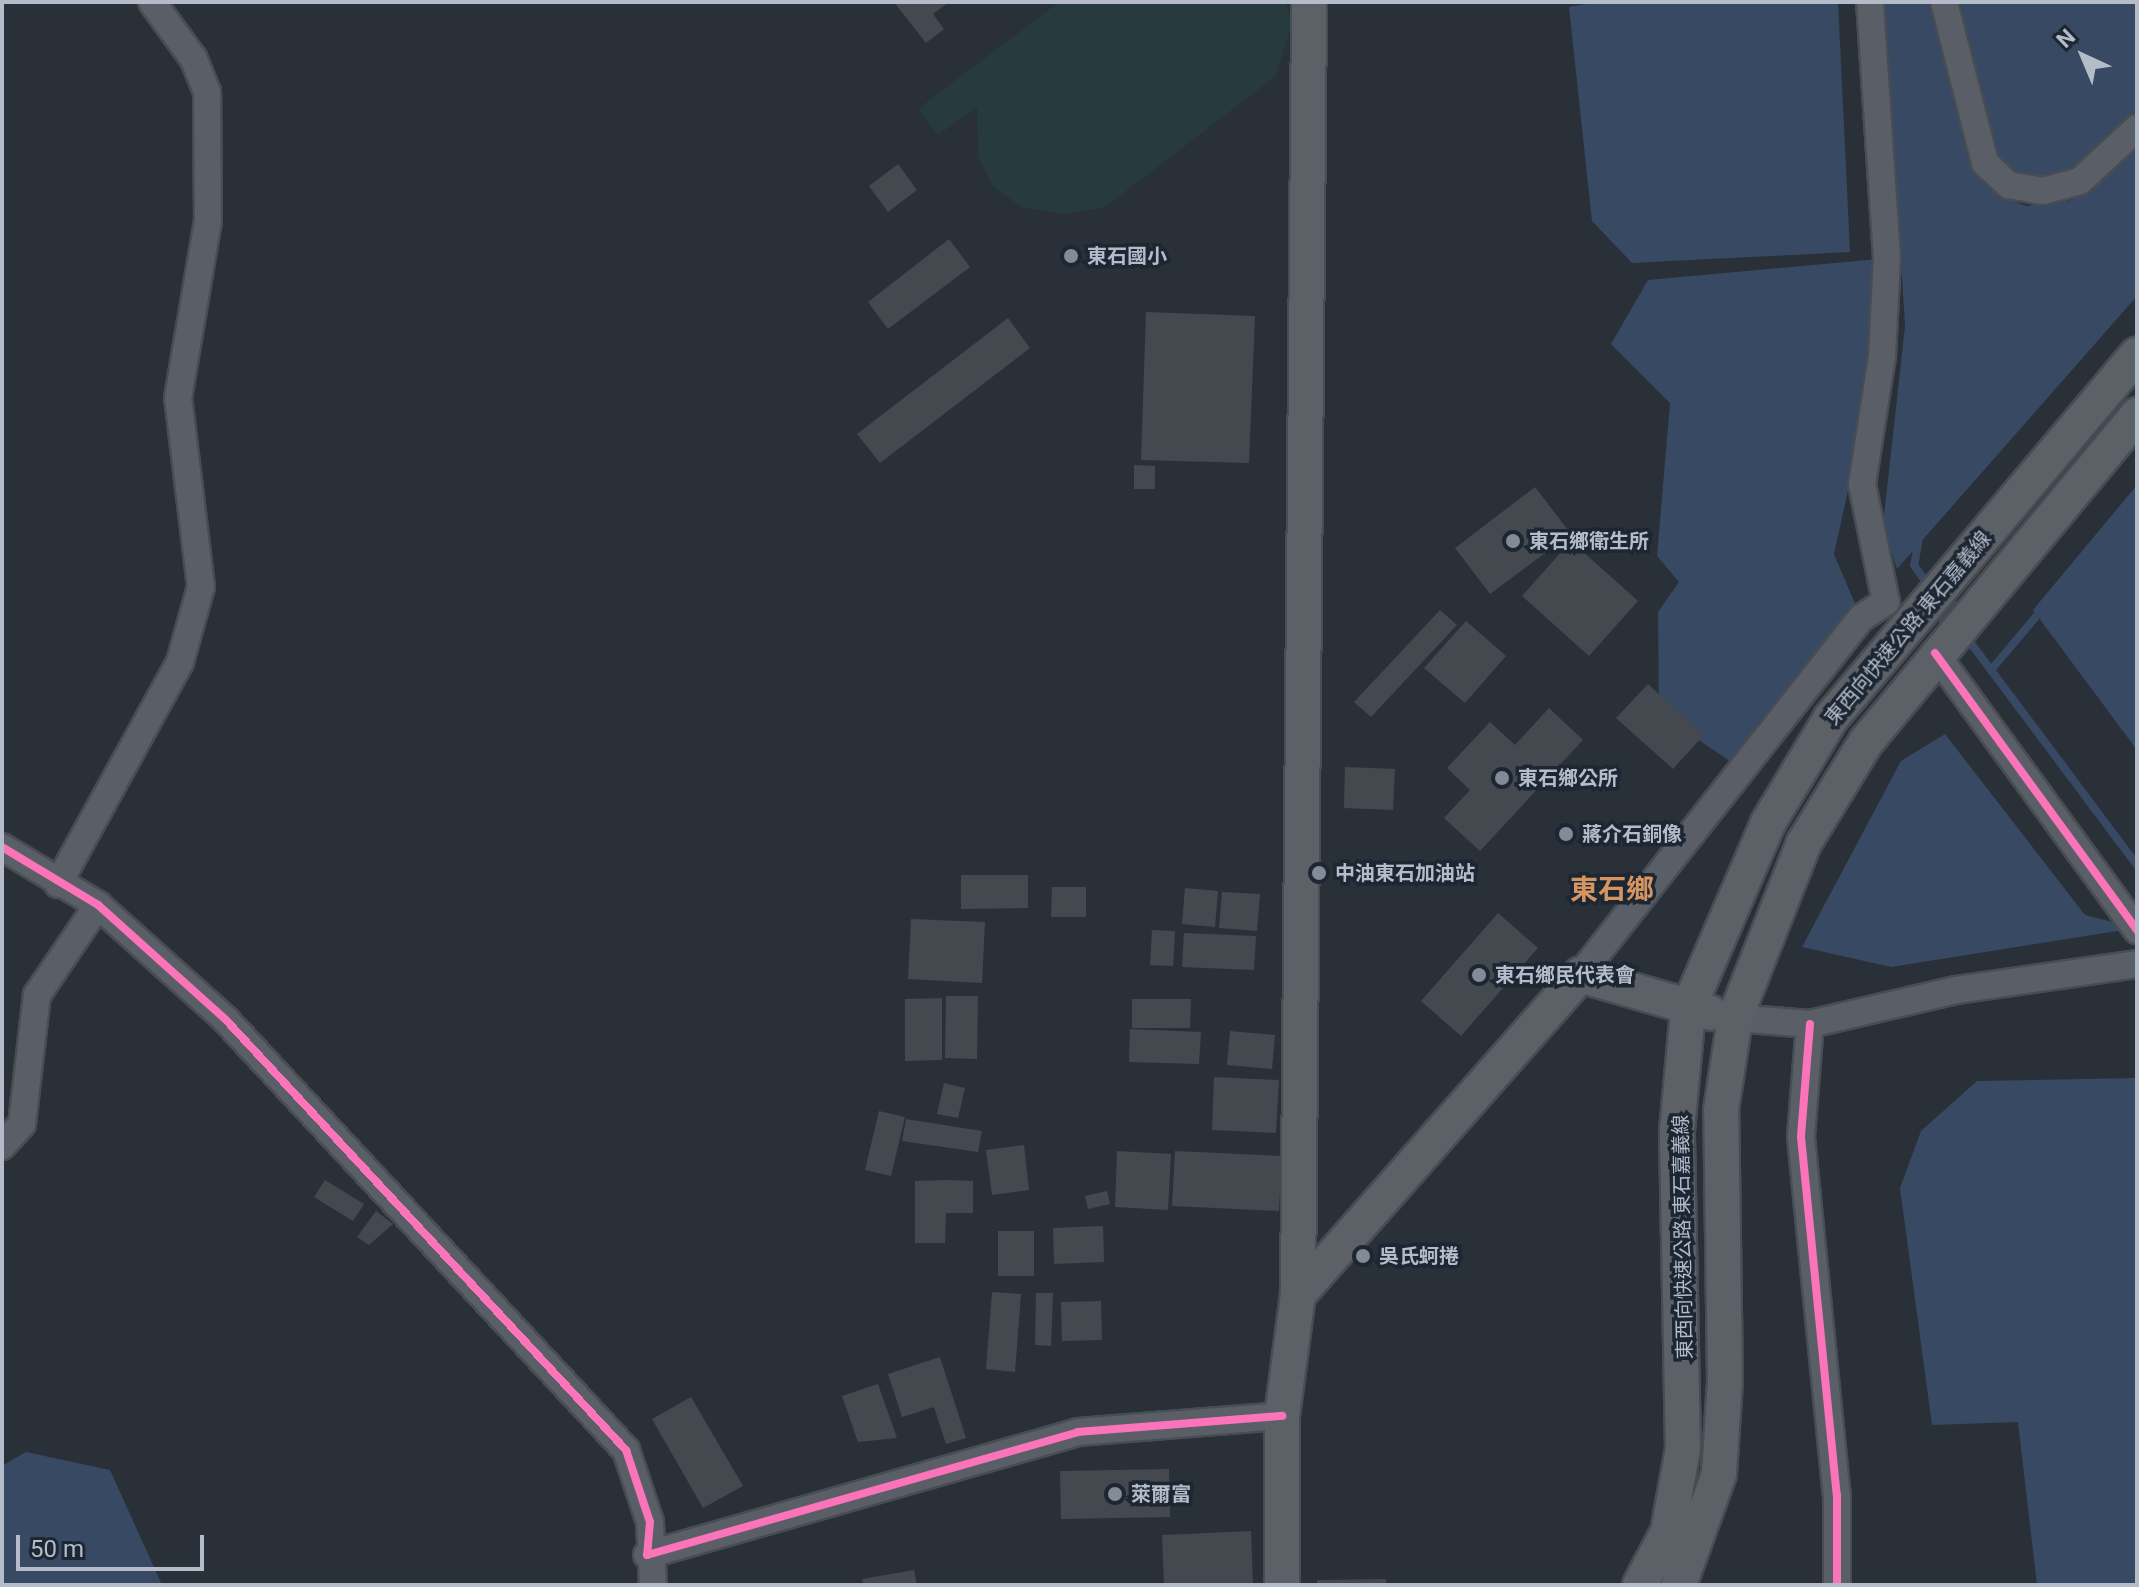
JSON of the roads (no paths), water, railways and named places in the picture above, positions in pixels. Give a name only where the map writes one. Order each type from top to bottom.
[{"type":"main road","points":[[1282,1585],[1282,1416],[1298,1295],[1309,2]]},
{"type":"main road","name":"東西向快速公路 東石嘉義線","points":[[1640,1585],[1668,1532],[1683,1449],[1677,1131],[1688,1009],[1768,823],[1831,718],[2137,355]]},
{"type":"main road","name":"東西向快速公路 東石嘉義線","points":[[1679,1585],[1719,1474],[1725,1381],[1721,1110],[1735,1018],[1804,843],[1866,742],[1935,653],[2137,415]]},
{"type":"main road","points":[[1298,1295],[1580,975],[1688,1009],[1735,1018]]},
{"type":"street","points":[[58,884],[180,662],[201,587],[178,398],[208,221],[207,92],[193,58],[152,2]]},
{"type":"street","points":[[1580,975],[1861,618],[1886,602],[1862,484],[1882,356],[1887,258],[1870,2]]},
{"type":"street","points":[[1944,2],[1985,163],[2009,185],[2043,191],[2080,181],[2137,128]]},
{"type":"street","points":[[1935,653],[2137,930]]},
{"type":"street","points":[[2,847],[58,884],[98,905],[225,1019],[626,1450],[650,1522],[647,1555],[653,1585]]},
{"type":"street","points":[[2,1146],[22,1124],[37,995],[98,905]]},
{"type":"street","points":[[1735,1018],[1810,1024],[1956,990],[2137,964]]},
{"type":"street","points":[[1810,1024],[1801,1137],[1837,1495],[1837,1585]]},
{"type":"street","points":[[647,1555],[1078,1432],[1282,1416]]},
{"type":"water","points":[[1595,2],[1838,2],[1850,252],[1632,263],[1592,221],[1569,7]]},
{"type":"water","points":[[1875,2],[1937,2],[1968,159],[1997,194],[2026,206],[2072,200],[2137,144],[2137,296],[1897,569],[1883,525],[1905,326],[1894,145]]},
{"type":"water","points":[[1956,2],[2137,2],[2137,117],[2079,169],[2043,180],[2017,175],[1996,160]]},
{"type":"water","points":[[1879,259],[1873,378],[1834,554],[1861,618],[1731,762],[1659,713],[1658,612],[1679,582],[1657,556],[1670,403],[1611,344],[1648,280]]},
{"type":"water","points":[[2137,485],[2137,750],[2033,610]]},
{"type":"water","points":[[1945,734],[2085,915],[2136,928],[1891,967],[1802,947],[1901,761]]},
{"type":"water","points":[[2137,1078],[2137,1585],[2037,1585],[2018,1422],[1932,1425],[1900,1188],[1921,1131],[1977,1081]]},
{"type":"water","points":[[26,1452],[110,1470],[162,1585],[2,1585],[2,1466]]},
{"type":"waterway","points":[[1919,538],[1914,565],[1926,582]]},
{"type":"waterway","points":[[1944,606],[1949,613]]},
{"type":"waterway","points":[[1991,670],[2044,607]]},
{"type":"waterway","points":[[1967,638],[2137,865]]},
{"type":"place","name":"東石國小","points":[[1071,256]]},
{"type":"place","name":"東石鄉衛生所","points":[[1513,541]]},
{"type":"place","name":"東石鄉公所","points":[[1502,778]]},
{"type":"place","name":"蔣介石銅像","points":[[1566,834]]},
{"type":"place","name":"中油東石加油站","points":[[1319,873]]},
{"type":"place","name":"東石鄉民代表會","points":[[1479,975]]},
{"type":"place","name":"吳氏蚵捲","points":[[1363,1256]]},
{"type":"place","name":"萊爾富","points":[[1115,1494]]},
{"type":"district","name":"東石鄉","points":[[1612,890]]}]
